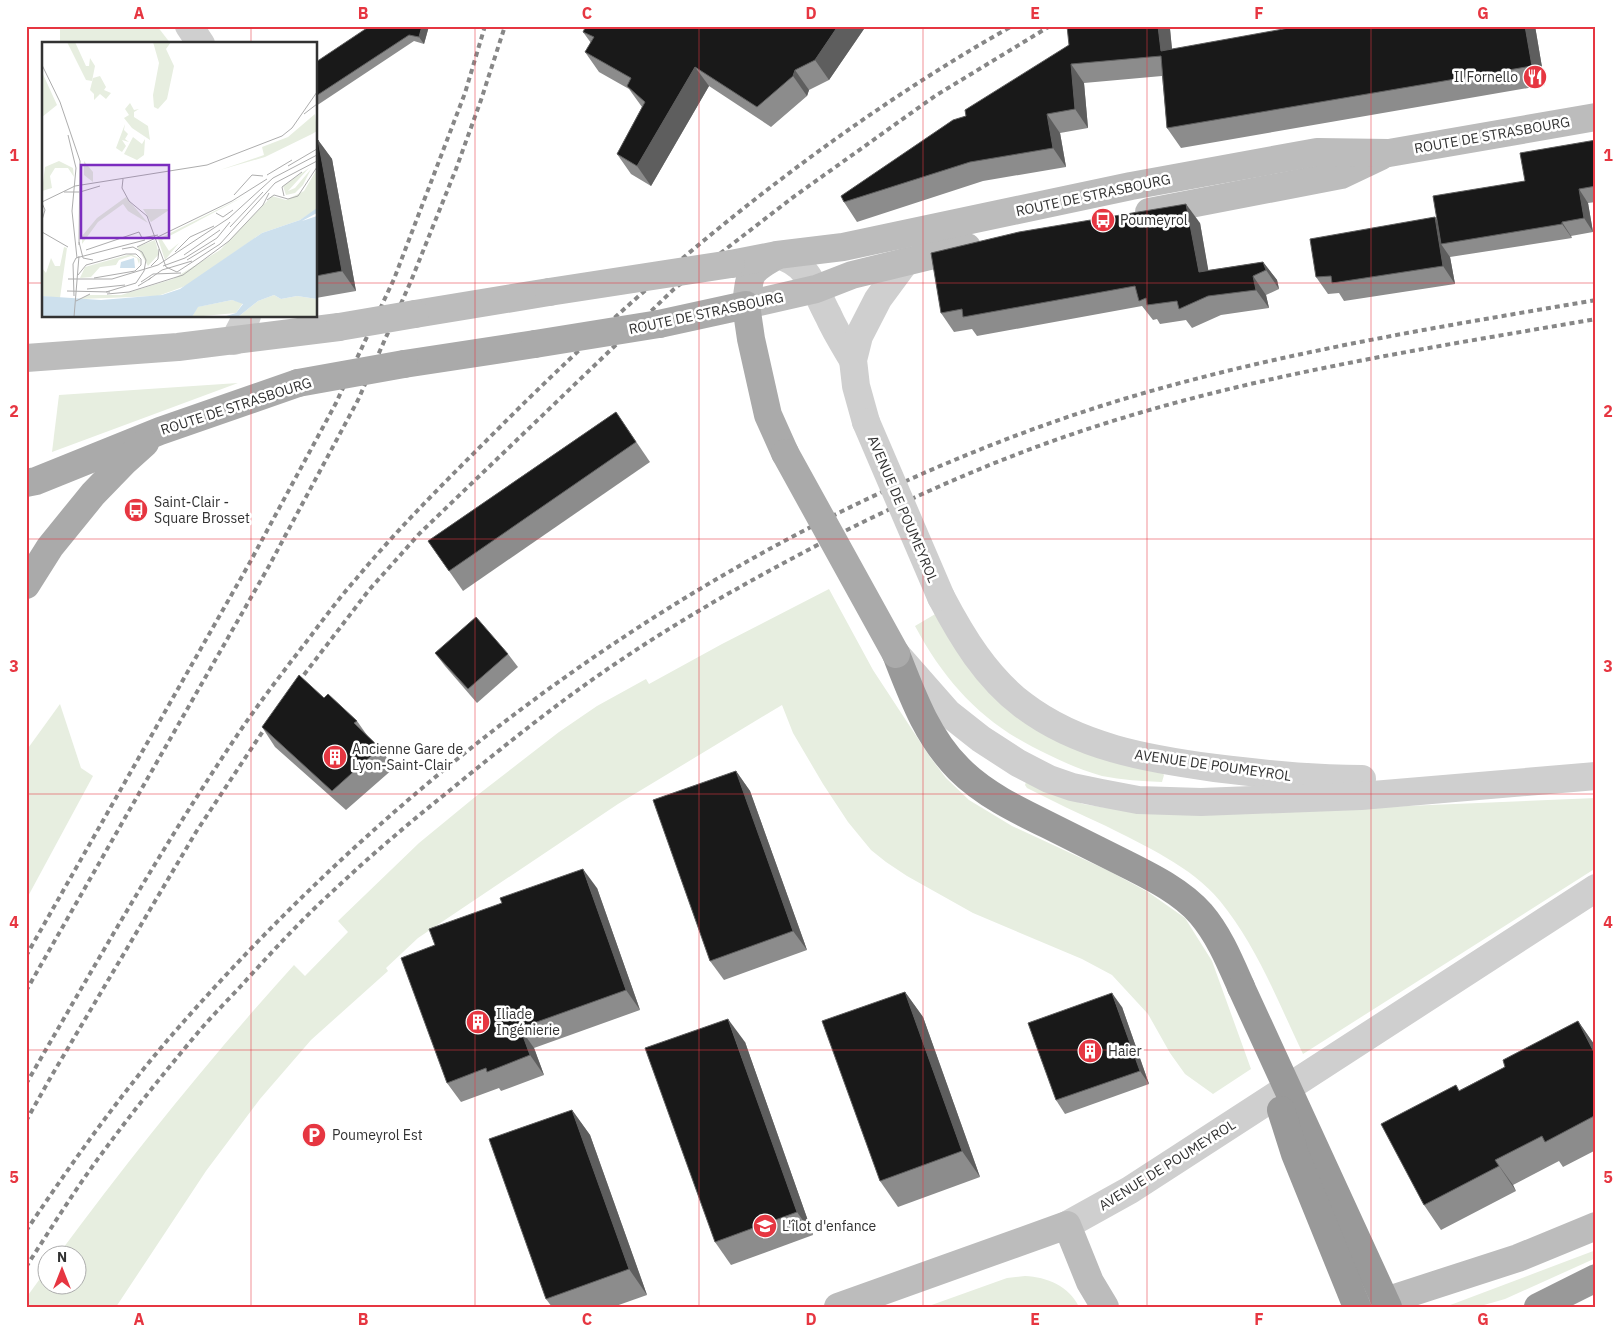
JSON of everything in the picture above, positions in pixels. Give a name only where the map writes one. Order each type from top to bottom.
[{"type":"highway","points":[[896,654],[917,708],[934,738],[959,769],[984,790],[1012,808],[1148,875],[1174,891],[1200,914],[1218,938],[1388,1307]]},
{"type":"highway","points":[[1241,987],[1295,1154],[1357,1307]]},
{"type":"highway","points":[[1538,1307],[1596,1278]]},
{"type":"main road","name":"ROUTE DE STRASBOURG","points":[[26,358],[169,348],[234,341],[301,324],[339,326],[778,255],[844,247],[1080,197],[1317,152],[1389,153],[1596,117]]},
{"type":"main road","name":"ROUTE DE STRASBOURG","points":[[1122,217],[1341,175],[1389,153]]},
{"type":"main road","name":"ROUTE DE STRASBOURG","points":[[26,483],[36,481],[160,431],[298,383],[404,364],[659,324],[816,289],[852,275],[954,249],[991,242]]},
{"type":"main road","points":[[778,255],[755,268],[749,280],[746,305],[751,339],[768,415],[785,453],[896,654]]},
{"type":"main road","points":[[26,585],[50,547],[93,494],[125,461],[160,431]]},
{"type":"main road","points":[[1067,1225],[1090,1282],[1105,1307]]},
{"type":"main road","name":"AVENUE DE POUMEYROL","points":[[838,1307],[1067,1225]]},
{"type":"main road","points":[[1364,1307],[1518,1258],[1596,1226]]},
{"type":"street","points":[[189,26],[200,42]]},
{"type":"street","name":"AVENUE DE POUMEYROL","points":[[778,255],[790,258],[803,269],[816,289],[852,360],[856,386],[866,422],[941,597],[956,626],[973,653],[995,679],[1022,704],[1063,730],[1120,751],[1175,762],[1249,772],[1306,778],[1360,779],[1596,776]]},
{"type":"street","name":"AVENUE DE POUMEYROL","points":[[852,360],[859,336],[878,299],[906,261]]},
{"type":"street","points":[[234,341],[246,318]]},
{"type":"street","name":"AVENUE DE POUMEYROL","points":[[896,654],[948,713],[981,739],[1018,764],[1049,779],[1072,787],[1138,800],[1173,802],[1361,796],[1596,776]]},
{"type":"street","name":"AVENUE DE POUMEYROL","points":[[1067,1225],[1130,1190],[1596,888]]},
{"type":"shaded area","points":[[60,26],[157,26],[169,42],[60,42]]},
{"type":"shaded area","points":[[238,383],[52,452],[59,395]]},
{"type":"shaded area","points":[[829,589],[873,670],[930,757],[946,778],[969,800],[1012,826],[1109,871],[1148,892],[1185,918],[1212,961],[1251,1069],[1213,1094],[1185,1074],[1170,1053],[1148,1014],[1112,975],[1082,959],[973,913],[886,862],[871,850],[848,822],[793,733],[782,705],[618,804],[418,938],[386,968],[388,971],[311,1040],[260,1099],[206,1171],[116,1307],[26,1307],[26,1298],[38,1281],[38,1296],[88,1296],[88,1246],[65,1246],[172,1107],[263,1000],[294,965],[305,976],[348,932],[338,921],[419,843],[559,732],[597,706],[646,679],[649,684]]},
{"type":"shaded area","points":[[937,613],[977,675],[1162,772],[1164,775],[1162,782],[1102,776],[1082,769],[1027,744],[988,718],[955,686],[927,648],[915,626]]},
{"type":"shaded area","points":[[60,704],[81,768],[93,776],[26,900],[26,751]]},
{"type":"shaded area","points":[[1026,782],[1083,804],[1107,808],[1216,814],[1596,798],[1596,868],[1303,1054],[1256,955],[1233,918],[1208,889],[1181,867],[1152,849],[1027,788]]},
{"type":"shaded area","points":[[1596,1250],[1596,1258],[1505,1299],[1477,1307],[1445,1307]]},
{"type":"shaded area","points":[[1025,1276],[1041,1278],[1063,1288],[1079,1307],[926,1307],[1007,1278]]},
{"type":"building","points":[[370,26],[422,26],[419,37],[409,35],[318,95],[318,61]]},
{"type":"building","points":[[586,26],[838,26],[815,60],[795,70],[793,76],[757,107],[695,67],[637,166],[617,154],[645,102],[627,86],[631,78],[585,52],[594,37],[583,32]]},
{"type":"building","points":[[1067,26],[1158,26],[1161,51],[1300,26],[1525,26],[1532,66],[1167,128],[1161,56],[1071,64],[1075,109],[1047,114],[1053,148],[970,162],[844,202],[841,196],[953,120],[966,116],[965,110],[1069,45]]},
{"type":"building","points":[[318,140],[342,271],[318,276]]},
{"type":"building","points":[[1596,140],[1596,186],[1579,189],[1584,218],[1562,222],[1562,224],[1441,244],[1433,196],[1525,181],[1520,153]]},
{"type":"building","points":[[1186,204],[1199,272],[1263,262],[1266,270],[1253,276],[1256,290],[1208,296],[1179,309],[1177,301],[1147,305],[1146,298],[1139,301],[1135,286],[963,317],[962,309],[941,313],[931,253],[1019,232]]},
{"type":"building","points":[[1435,217],[1443,266],[1332,283],[1331,276],[1316,277],[1310,239]]},
{"type":"building","points":[[616,412],[636,442],[449,571],[428,541]]},
{"type":"building","points":[[476,617],[508,654],[468,689],[435,653]]},
{"type":"building","name":"Ancienne Gare de Lyon-Saint-Clair","points":[[299,675],[324,698],[328,694],[357,721],[354,723],[380,748],[332,791],[262,727]]},
{"type":"building","points":[[736,771],[793,931],[710,961],[653,800]]},
{"type":"building","points":[[583,869],[626,990],[520,1028],[530,1055],[487,1072],[486,1068],[447,1083],[401,958],[435,945],[429,929],[502,903],[500,898]]},
{"type":"building","points":[[905,992],[962,1151],[880,1181],[822,1021]]},
{"type":"building","name":"Haier","points":[[1112,993],[1140,1071],[1056,1100],[1028,1023]]},
{"type":"building","points":[[728,1019],[797,1212],[715,1242],[645,1048]]},
{"type":"building","points":[[1578,1021],[1596,1056],[1596,1115],[1545,1142],[1542,1136],[1495,1160],[1499,1166],[1424,1205],[1381,1124],[1456,1085],[1459,1091],[1505,1067],[1503,1060]]},
{"type":"building","points":[[572,1110],[629,1269],[546,1299],[489,1139]]},
{"type":"railway","points":[[26,956],[249,564],[336,403],[394,279],[465,93],[485,26]]},
{"type":"railway","points":[[26,991],[269,566],[358,400],[411,281],[456,169],[505,26]]},
{"type":"railway","points":[[26,1084],[157,861],[240,731],[338,600],[407,521],[556,372],[678,262],[741,210],[806,160],[873,113],[942,68],[1012,26]]},
{"type":"railway","points":[[293,689],[369,590],[420,533],[674,289],[792,198],[935,96],[1050,26]]},
{"type":"railway","points":[[26,1231],[122,1096],[164,1044],[276,923],[371,833],[472,748],[577,669],[687,597],[801,532],[920,475],[1042,426],[1109,404],[1246,366],[1316,351],[1596,300]]},
{"type":"railway","points":[[26,1267],[85,1177],[149,1092],[206,1023],[309,914],[390,840],[530,726],[615,664],[694,614],[802,553],[909,500],[1019,453],[1114,421],[1182,401],[1319,369],[1388,355],[1596,319]]},
{"type":"railway","points":[[26,1121],[196,832],[271,719]]},
{"type":"place","name":"Il Fornello","points":[[1535,77]]},
{"type":"place","name":"Poumeyrol","points":[[1103,220]]},
{"type":"place","name":"Saint-Clair - Square Brosset","points":[[136,510]]},
{"type":"place","name":"Ancienne Gare de Lyon-Saint-Clair","points":[[335,757]]},
{"type":"place","name":"Iliade Ingénierie","points":[[478,1022]]},
{"type":"place","name":"Haier","points":[[1090,1051]]},
{"type":"place","name":"Poumeyrol Est","points":[[314,1135]]},
{"type":"place","name":"L'îlot d'enfance","points":[[765,1226]]}]
